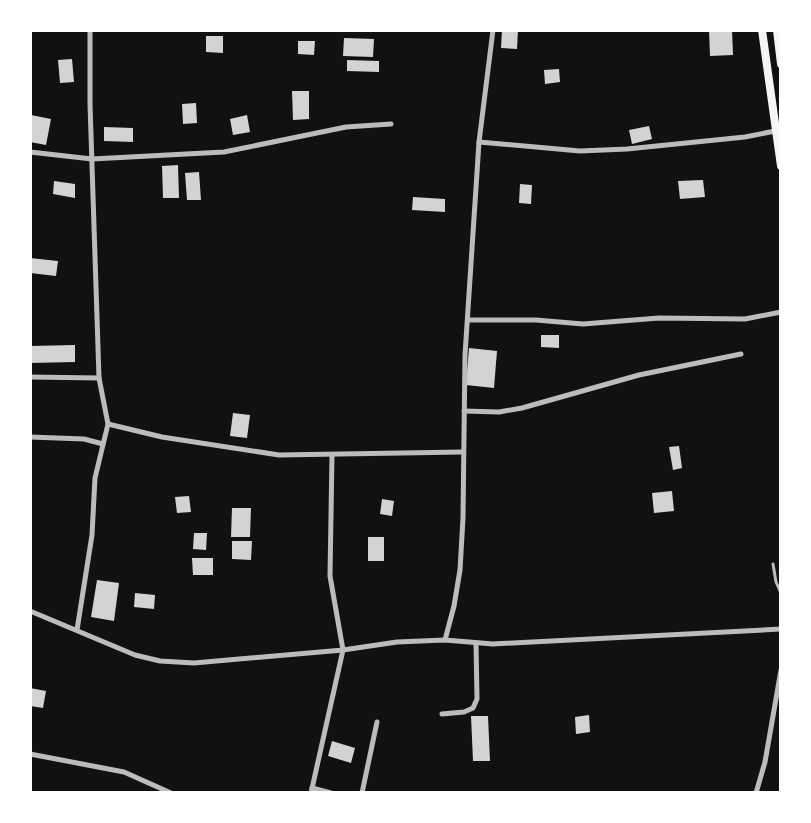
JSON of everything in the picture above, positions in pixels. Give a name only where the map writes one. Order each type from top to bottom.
[{"type":"main road","points":[[762,30],[781,166]]},
{"type":"main road","points":[[777,30],[781,64]]},
{"type":"street","points":[[77,630],[92,535],[95,478],[108,424],[99,378],[90,30]]},
{"type":"street","points":[[445,640],[460,570],[465,355],[479,142],[493,30]]},
{"type":"street","points":[[30,152],[92,159],[224,152],[346,127],[391,124]]},
{"type":"street","points":[[479,142],[580,151],[745,137],[775,131]]},
{"type":"street","points":[[469,320],[583,324],[659,318],[745,319],[781,312]]},
{"type":"street","points":[[464,411],[499,412],[522,408],[639,375],[741,354]]},
{"type":"street","points":[[30,377],[99,378]]},
{"type":"street","points":[[108,424],[162,437],[279,455],[462,452]]},
{"type":"street","points":[[30,437],[84,439],[103,444]]},
{"type":"street","points":[[331,793],[311,791],[343,650],[330,576],[332,455]]},
{"type":"street","points":[[30,611],[115,648],[160,661],[222,662],[397,642],[445,640],[493,644],[781,629]]},
{"type":"street","points":[[442,714],[473,708],[477,699],[476,643]]},
{"type":"street","points":[[756,793],[768,749],[781,670]]},
{"type":"street","points":[[362,793],[377,722]]},
{"type":"street","points":[[30,754],[124,772],[171,793]]},
{"type":"lane","points":[[773,564],[781,593]]},
{"type":"building","points":[[502,30],[518,30],[517,49],[501,48]]},
{"type":"building","points":[[709,30],[732,30],[733,55],[710,56]]},
{"type":"building","points":[[206,36],[223,36],[223,53],[206,52]]},
{"type":"building","points":[[344,38],[374,39],[373,57],[343,56]]},
{"type":"building","points":[[298,41],[315,41],[314,55],[298,54]]},
{"type":"building","points":[[72,59],[74,82],[60,83],[58,60]]},
{"type":"building","points":[[347,60],[379,61],[379,72],[347,71]]},
{"type":"building","points":[[559,69],[560,82],[545,84],[544,70]]},
{"type":"building","points":[[292,91],[309,91],[309,119],[293,120]]},
{"type":"building","points":[[196,103],[197,123],[183,124],[182,104]]},
{"type":"building","points":[[31,115],[51,119],[46,145],[30,142]]},
{"type":"building","points":[[247,115],[250,132],[233,135],[230,119]]},
{"type":"building","points":[[649,126],[652,139],[632,144],[629,130]]},
{"type":"building","points":[[104,127],[133,128],[133,142],[104,141]]},
{"type":"building","points":[[178,165],[179,198],[163,198],[162,166]]},
{"type":"building","points":[[199,172],[201,200],[187,200],[185,173]]},
{"type":"building","points":[[703,180],[705,197],[680,199],[678,181]]},
{"type":"building","points":[[54,181],[75,184],[75,198],[53,194]]},
{"type":"building","points":[[520,184],[532,185],[531,204],[519,203]]},
{"type":"building","points":[[413,197],[445,199],[445,212],[412,210]]},
{"type":"building","points":[[30,258],[58,261],[56,276],[30,273]]},
{"type":"building","points":[[541,335],[559,335],[559,348],[541,347]]},
{"type":"building","points":[[75,345],[75,362],[30,363],[30,346]]},
{"type":"building","points":[[469,348],[497,351],[494,388],[466,385]]},
{"type":"building","points":[[233,413],[250,415],[247,438],[230,436]]},
{"type":"building","points":[[679,446],[682,468],[673,470],[669,447]]},
{"type":"building","points":[[672,491],[674,511],[654,513],[652,493]]},
{"type":"building","points":[[189,496],[191,512],[177,513],[175,497]]},
{"type":"building","points":[[382,499],[394,501],[392,516],[380,514]]},
{"type":"building","points":[[232,508],[251,508],[250,537],[231,537]]},
{"type":"building","points":[[194,533],[207,533],[206,550],[193,549]]},
{"type":"building","points":[[368,537],[384,537],[384,561],[368,561]]},
{"type":"building","points":[[232,541],[252,541],[251,560],[232,559]]},
{"type":"building","points":[[192,558],[213,558],[213,575],[193,575]]},
{"type":"building","points":[[97,580],[119,583],[114,621],[91,617]]},
{"type":"building","points":[[135,593],[155,595],[154,609],[134,607]]},
{"type":"building","points":[[30,688],[46,691],[43,708],[30,706]]},
{"type":"building","points":[[589,715],[590,732],[576,734],[575,717]]},
{"type":"building","points":[[471,716],[488,716],[490,761],[473,761]]},
{"type":"building","points":[[332,741],[355,748],[351,763],[328,756]]}]
